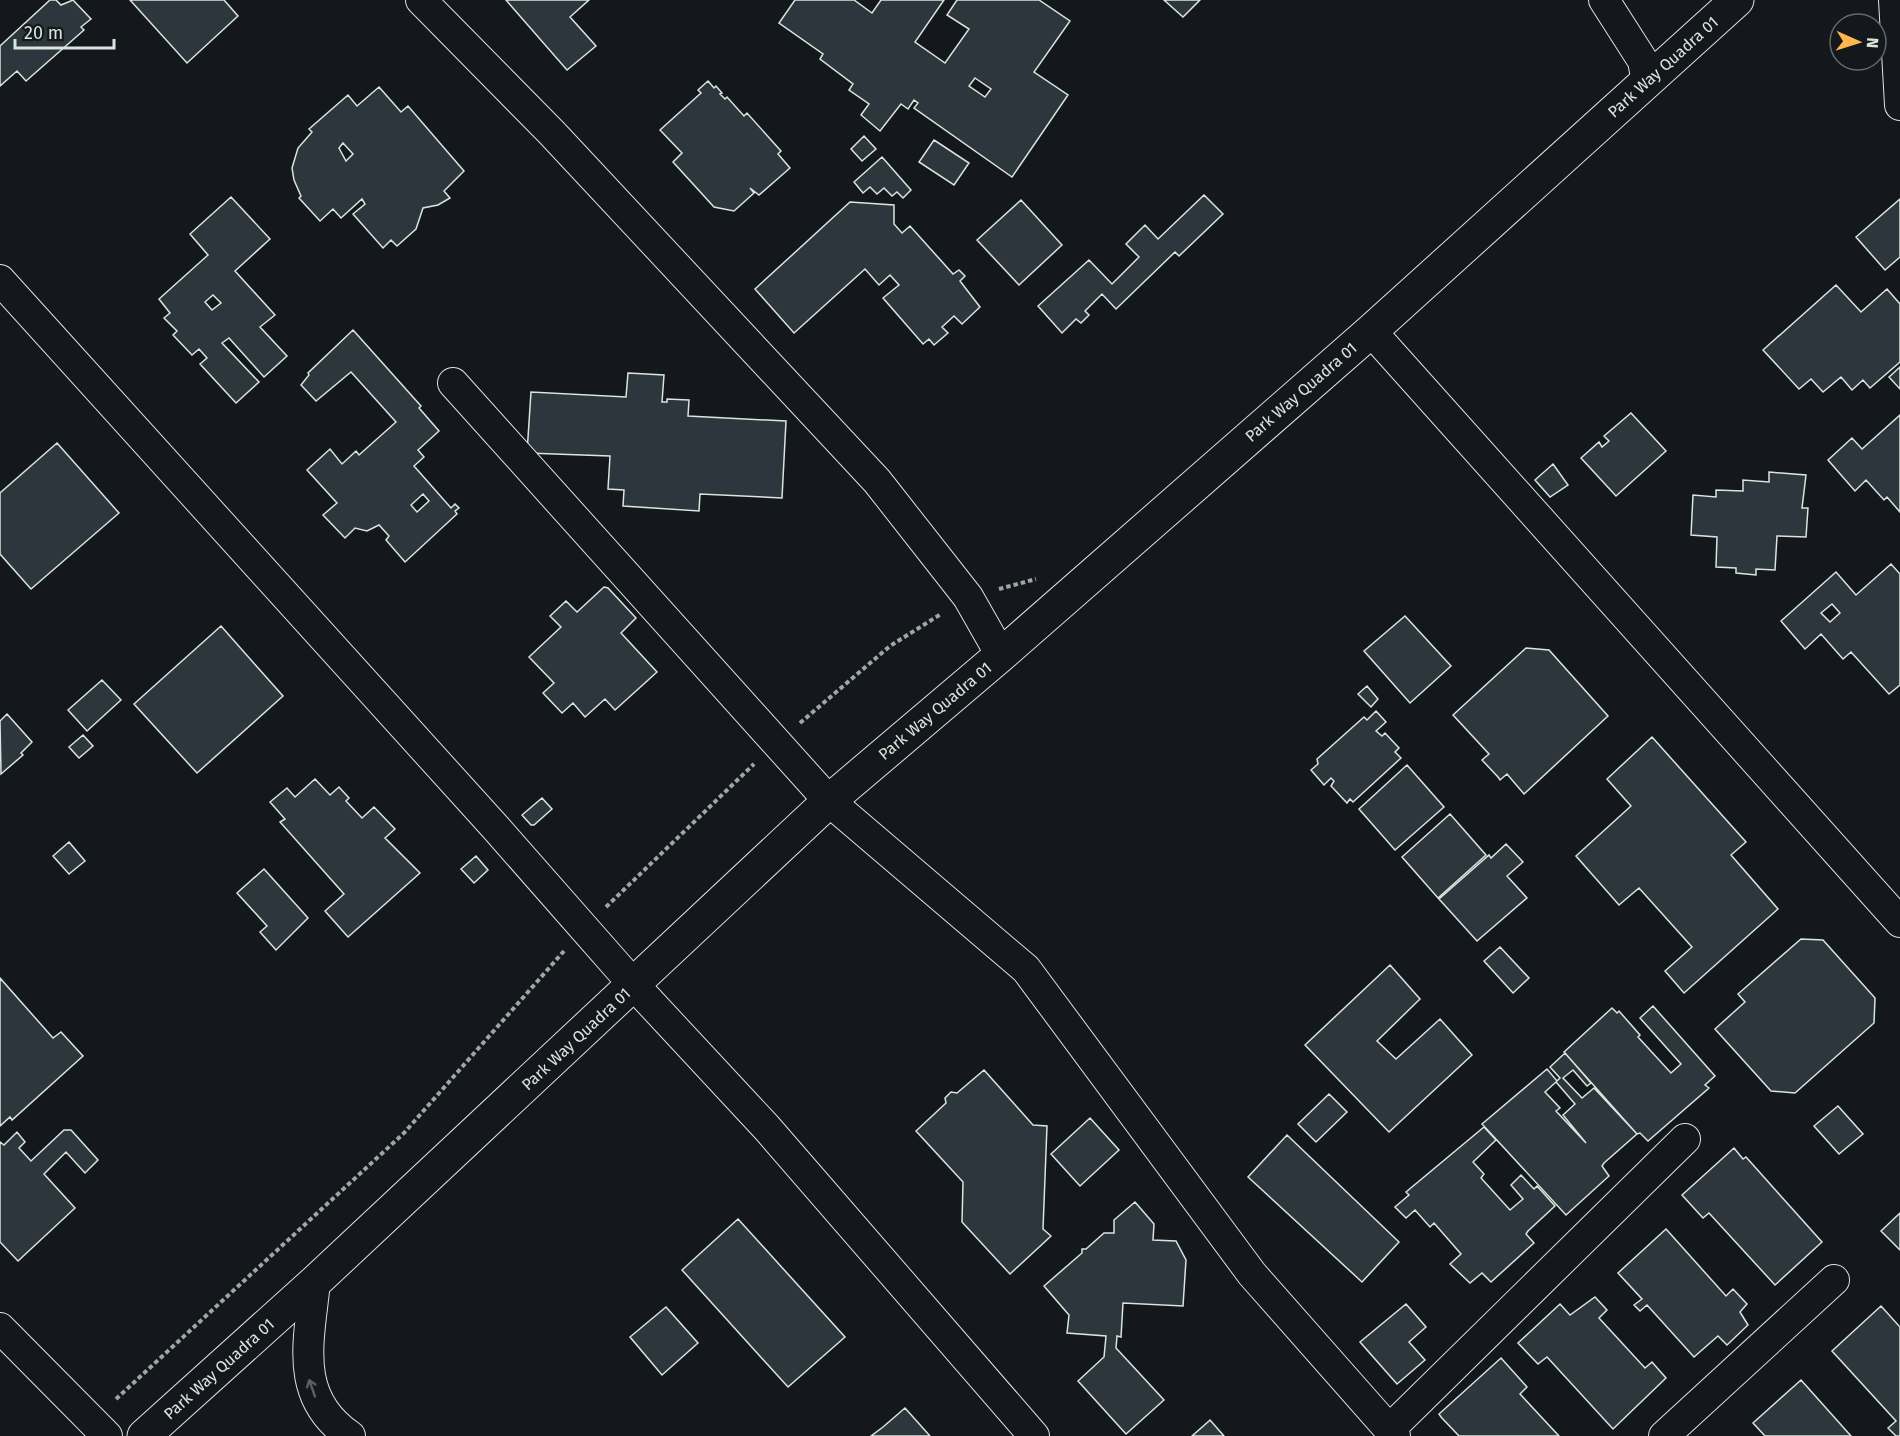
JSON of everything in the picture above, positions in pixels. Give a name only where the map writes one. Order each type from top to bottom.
[{"type":"street","points":[[421,0],[552,133],[877,481],[968,597],[1001,655]]},
{"type":"street","points":[[1604,0],[1643,61],[1647,82]]},
{"type":"street","name":"Park Way Quadra 01","points":[[144,1436],[315,1282],[829,801],[1001,655],[1371,331],[1737,0]]},
{"type":"street","points":[[1894,0],[1900,105]]},
{"type":"street","points":[[0,280],[496,828],[583,929],[767,1128],[1034,1436]]},
{"type":"street","points":[[1371,331],[1900,922]]},
{"type":"street","points":[[453,383],[829,801],[1026,969],[1251,1275],[1392,1433],[1685,1139]]},
{"type":"street","points":[[1664,1436],[1834,1280]]},
{"type":"street","points":[[315,1282],[307,1355],[310,1385],[322,1411],[342,1435]]},
{"type":"street","points":[[0,1329],[99,1429]]},
{"type":"path","points":[[99,1429],[404,1132],[583,929],[777,742],[890,646],[968,597],[1042,578]]},
{"type":"building","points":[[50,0],[56,0],[61,5],[73,0],[91,19],[81,27],[84,30],[26,81],[17,71],[0,86],[0,46]]},
{"type":"building","points":[[130,0],[224,0],[238,16],[187,63]]},
{"type":"building","points":[[506,0],[589,0],[570,17],[596,46],[567,70]]},
{"type":"building","points":[[795,0],[854,0],[872,13],[881,0],[944,0],[915,42],[945,63],[969,29],[947,15],[957,0],[1039,0],[1070,21],[1034,72],[1068,95],[1012,177],[914,108],[918,103],[914,100],[908,109],[901,104],[880,131],[861,115],[869,104],[849,90],[853,84],[820,59],[823,54],[779,23]],"holes":[[[975,78],[991,89],[985,97],[969,86]]]},
{"type":"building","points":[[1164,0],[1200,0],[1183,17]]},
{"type":"building","points":[[708,81],[714,88],[716,86],[722,93],[720,94],[725,99],[727,97],[744,116],[747,113],[781,151],[778,154],[790,168],[759,195],[750,188],[754,193],[734,211],[714,207],[673,162],[682,153],[660,130],[701,93],[698,90]]},
{"type":"building","points":[[379,87],[401,112],[408,106],[464,171],[444,191],[450,198],[438,205],[423,208],[416,229],[397,246],[391,240],[383,248],[353,214],[365,204],[362,199],[341,218],[333,209],[320,221],[299,198],[301,196],[292,168],[298,148],[312,132],[309,129],[348,95],[357,106]],"holes":[[[343,143],[353,154],[346,161],[339,148]]]},
{"type":"building","points":[[864,136],[876,149],[862,161],[851,149]]},
{"type":"building","points":[[934,140],[969,163],[954,185],[919,162]]},
{"type":"building","points":[[882,157],[911,190],[903,198],[897,192],[892,196],[884,188],[877,194],[870,187],[863,193],[854,182]]},
{"type":"building","points":[[1204,195],[1223,214],[1179,256],[1175,252],[1116,309],[1102,294],[1085,311],[1089,315],[1081,323],[1076,319],[1062,333],[1038,306],[1089,260],[1112,284],[1139,257],[1126,244],[1145,225],[1158,239]]},
{"type":"building","points":[[231,197],[270,239],[235,271],[275,315],[260,327],[287,356],[264,377],[229,338],[222,343],[259,382],[236,403],[200,364],[207,358],[199,349],[192,355],[173,335],[177,331],[164,318],[170,313],[159,299],[208,255],[190,234]],"holes":[[[213,295],[221,303],[212,310],[205,302]]]},
{"type":"building","points":[[1900,199],[1900,257],[1885,270],[1856,237]]},
{"type":"building","points":[[1021,200],[1062,245],[1019,285],[977,240]]},
{"type":"building","points":[[850,202],[894,205],[894,224],[902,233],[910,226],[953,274],[959,270],[965,276],[960,281],[980,307],[962,324],[954,316],[942,327],[948,333],[934,345],[929,339],[923,344],[883,298],[899,285],[890,275],[879,285],[865,269],[794,333],[755,289]]},
{"type":"building","points":[[1836,285],[1861,312],[1887,289],[1900,304],[1900,362],[1870,388],[1863,380],[1852,390],[1841,377],[1823,392],[1811,379],[1799,389],[1763,350]]},
{"type":"building","points":[[353,330],[421,406],[419,408],[439,431],[418,450],[424,457],[414,466],[451,508],[455,504],[459,508],[455,511],[457,514],[405,562],[386,540],[389,536],[379,525],[367,531],[355,528],[345,538],[323,515],[337,503],[307,470],[330,449],[342,464],[356,451],[359,455],[396,422],[351,372],[316,401],[301,385],[309,375],[308,373]],"holes":[[[423,494],[429,501],[417,512],[411,505]]]},
{"type":"building","points":[[1900,367],[1900,389],[1889,377]]},
{"type":"building","points":[[628,373],[664,375],[662,402],[667,402],[667,399],[689,400],[688,416],[786,421],[782,498],[700,494],[699,511],[623,506],[624,490],[608,489],[610,456],[527,453],[531,392],[626,397]]},
{"type":"building","points":[[1631,413],[1666,451],[1616,496],[1581,458],[1599,442],[1602,447],[1609,441],[1604,436]]},
{"type":"building","points":[[1900,415],[1900,512],[1887,497],[1884,500],[1866,480],[1855,491],[1828,460],[1852,438],[1862,449]]},
{"type":"building","points":[[57,443],[119,513],[31,589],[0,554],[0,493]]},
{"type":"building","points":[[1553,464],[1568,485],[1550,497],[1535,480]]},
{"type":"building","points":[[1769,472],[1806,475],[1802,508],[1808,508],[1806,537],[1777,536],[1775,570],[1756,569],[1756,575],[1736,573],[1736,568],[1716,567],[1717,537],[1691,535],[1693,495],[1716,497],[1716,490],[1743,491],[1743,480],[1769,482]]},
{"type":"building","points":[[1891,564],[1900,574],[1900,685],[1889,694],[1851,652],[1843,659],[1821,634],[1805,649],[1781,621],[1836,572],[1856,595]],"holes":[[[1832,604],[1840,613],[1830,622],[1821,613]]]},
{"type":"building","points":[[604,587],[608,588],[636,618],[621,633],[657,672],[615,710],[605,699],[585,717],[573,703],[562,713],[543,693],[554,683],[529,657],[561,627],[550,616],[566,601],[577,612]]},
{"type":"building","points":[[1405,616],[1451,666],[1410,703],[1364,651]]},
{"type":"building","points":[[221,626],[283,696],[197,773],[134,704]]},
{"type":"building","points":[[1526,648],[1549,650],[1608,716],[1524,794],[1507,774],[1500,780],[1482,760],[1489,754],[1453,715]]},
{"type":"building","points":[[102,680],[121,700],[87,731],[68,710]]},
{"type":"building","points":[[1367,686],[1378,699],[1371,707],[1358,694]]},
{"type":"building","points":[[1376,711],[1386,722],[1376,731],[1382,736],[1385,733],[1399,748],[1395,752],[1401,758],[1353,802],[1350,799],[1347,803],[1331,786],[1334,781],[1331,778],[1324,785],[1311,770],[1318,764],[1317,759],[1364,717],[1367,720]]},
{"type":"building","points":[[7,714],[32,742],[21,753],[23,755],[1,774],[0,721]]},
{"type":"building","points":[[83,735],[93,746],[79,758],[69,747]]},
{"type":"building","points":[[1652,737],[1746,842],[1731,855],[1778,909],[1684,993],[1665,971],[1692,947],[1639,888],[1619,905],[1576,856],[1631,806],[1607,779]]},
{"type":"building","points":[[1407,765],[1444,807],[1395,850],[1359,809]]},
{"type":"building","points":[[315,779],[330,795],[339,787],[349,798],[346,801],[362,818],[374,807],[395,829],[385,838],[420,873],[348,937],[325,911],[344,894],[280,822],[285,819],[270,802],[287,788],[295,797]]},
{"type":"building","points":[[542,798],[552,809],[534,825],[531,825],[522,815]]},
{"type":"building","points":[[1450,814],[1486,855],[1438,898],[1402,857]]},
{"type":"building","points":[[69,842],[85,861],[69,874],[53,856]]},
{"type":"building","points":[[1506,844],[1523,862],[1507,876],[1527,898],[1477,941],[1439,899],[1489,855],[1491,858]]},
{"type":"building","points":[[476,856],[488,870],[474,883],[461,869]]},
{"type":"building","points":[[264,869],[308,918],[276,950],[260,932],[267,926],[237,893]]},
{"type":"building","points":[[1801,939],[1823,940],[1875,998],[1874,1023],[1795,1093],[1771,1091],[1715,1029],[1745,1002],[1738,994]]},
{"type":"building","points":[[1500,947],[1529,978],[1513,993],[1484,961]]},
{"type":"building","points":[[1390,965],[1420,999],[1377,1041],[1396,1059],[1440,1019],[1472,1055],[1389,1132],[1305,1045]]},
{"type":"building","points":[[0,978],[53,1038],[61,1032],[83,1056],[12,1120],[10,1117],[0,1126]]},
{"type":"building","points":[[1653,1006],[1715,1076],[1705,1085],[1709,1088],[1648,1141],[1640,1133],[1637,1134],[1564,1052],[1612,1008],[1617,1013],[1619,1011],[1640,1035],[1638,1037],[1671,1073],[1681,1064],[1640,1018]]},
{"type":"building","points":[[1565,1053],[1591,1083],[1587,1086],[1573,1070],[1563,1078],[1582,1098],[1594,1088],[1637,1134],[1602,1166],[1609,1176],[1566,1215],[1482,1124],[1547,1069],[1557,1081],[1560,1078],[1550,1067]],"holes":[[[1556,1082],[1575,1104],[1563,1115],[1586,1143],[1556,1111],[1560,1108],[1545,1092]]]},
{"type":"building","points":[[984,1070],[1033,1125],[1047,1126],[1043,1229],[1051,1236],[1010,1274],[962,1222],[963,1182],[916,1131],[946,1103],[945,1098],[951,1092],[957,1093]]},
{"type":"building","points":[[1329,1094],[1347,1112],[1316,1142],[1298,1124]]},
{"type":"building","points":[[1838,1106],[1863,1134],[1839,1154],[1814,1126]]},
{"type":"building","points":[[1090,1118],[1119,1150],[1080,1186],[1051,1154]]},
{"type":"building","points":[[1484,1127],[1496,1140],[1473,1162],[1484,1174],[1481,1178],[1510,1210],[1523,1199],[1511,1185],[1521,1175],[1534,1189],[1537,1186],[1555,1206],[1526,1234],[1534,1243],[1491,1282],[1482,1273],[1470,1283],[1450,1264],[1461,1254],[1434,1223],[1430,1227],[1415,1210],[1406,1218],[1395,1207],[1409,1195],[1406,1192]]},
{"type":"building","points":[[64,1130],[71,1130],[98,1160],[85,1173],[66,1152],[44,1174],[75,1208],[18,1261],[0,1242],[0,1142],[4,1145],[17,1132],[25,1142],[19,1148],[31,1161]]},
{"type":"building","points":[[1287,1135],[1399,1242],[1362,1282],[1248,1177]]},
{"type":"building","points":[[1734,1148],[1743,1159],[1746,1157],[1822,1242],[1775,1285],[1709,1213],[1703,1218],[1682,1195]]},
{"type":"building","points":[[1135,1202],[1154,1224],[1153,1240],[1176,1241],[1186,1260],[1183,1306],[1123,1303],[1121,1337],[1117,1336],[1116,1348],[1164,1400],[1126,1434],[1078,1381],[1104,1357],[1106,1336],[1067,1333],[1069,1315],[1044,1286],[1082,1253],[1082,1249],[1086,1249],[1104,1233],[1114,1233],[1114,1220]]},
{"type":"building","points":[[1900,1213],[1900,1250],[1881,1231]]},
{"type":"building","points":[[738,1219],[845,1337],[788,1387],[682,1270]]},
{"type":"building","points":[[1666,1229],[1726,1296],[1733,1289],[1747,1304],[1740,1312],[1748,1325],[1727,1345],[1718,1336],[1694,1357],[1647,1305],[1640,1311],[1634,1305],[1642,1299],[1618,1273]]},
{"type":"building","points":[[1595,1297],[1607,1310],[1599,1318],[1645,1368],[1652,1362],[1666,1378],[1613,1429],[1547,1357],[1538,1364],[1518,1343],[1560,1304],[1570,1315]]},
{"type":"building","points":[[1406,1304],[1426,1327],[1409,1342],[1425,1360],[1397,1384],[1360,1342]]},
{"type":"building","points":[[1881,1306],[1900,1327],[1900,1436],[1896,1436],[1888,1428],[1896,1421],[1832,1351]]},
{"type":"building","points":[[666,1307],[698,1343],[662,1375],[630,1337]]},
{"type":"building","points":[[1501,1358],[1527,1387],[1520,1394],[1559,1436],[1459,1436],[1441,1417],[1439,1414]]},
{"type":"building","points":[[1801,1380],[1851,1436],[1765,1436],[1753,1423]]},
{"type":"building","points":[[905,1408],[930,1436],[871,1436],[883,1427]]},
{"type":"building","points":[[1209,1421],[1224,1436],[1192,1436]]}]
